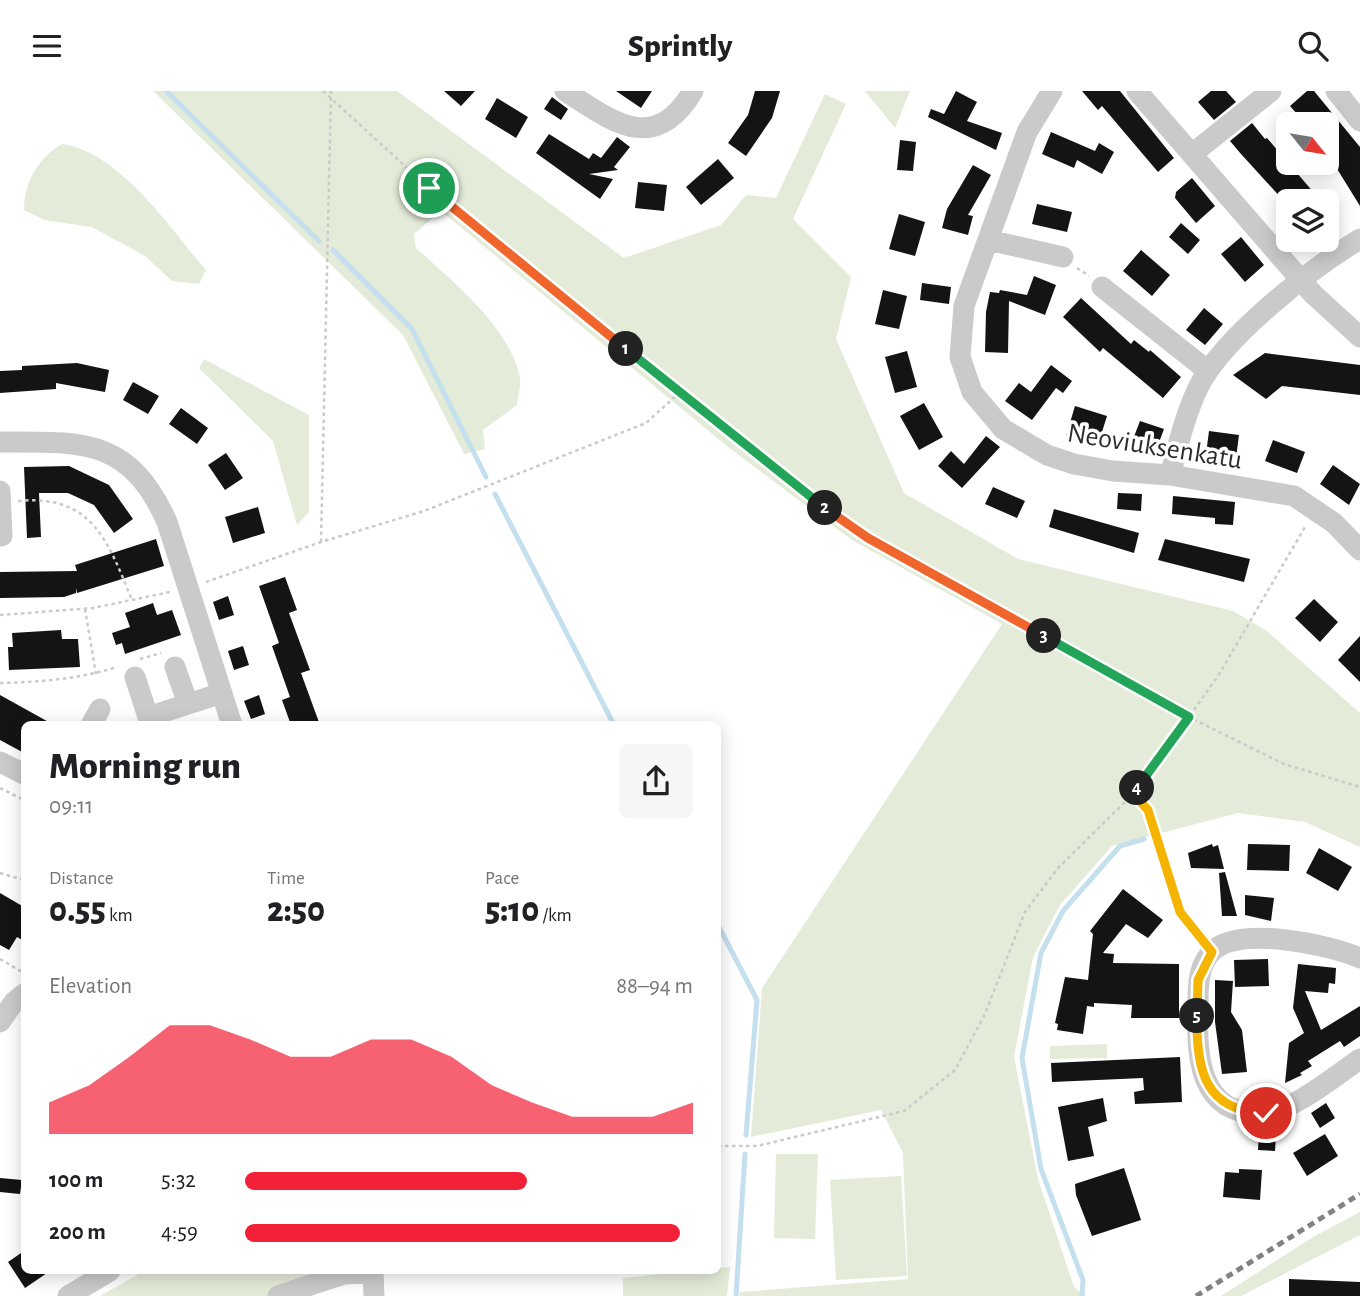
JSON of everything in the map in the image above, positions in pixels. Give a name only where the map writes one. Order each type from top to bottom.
[{"type":"street","points":[[565,91],[617,124],[635,129],[652,127],[671,117],[683,108],[693,91]]},
{"type":"street","name":"Neoviuksenkatu","points":[[1052,91],[1027,132],[964,306],[960,357],[964,376],[986,413],[1023,443],[1074,464],[1170,475],[1294,496],[1334,523],[1360,550]]},
{"type":"street","points":[[1137,91],[1330,312],[1360,337]]},
{"type":"street","points":[[1192,154],[1271,91]]},
{"type":"street","points":[[1336,91],[1360,121]]},
{"type":"street","points":[[1170,475],[1182,430],[1208,371],[1243,332],[1302,280],[1360,239]]},
{"type":"street","points":[[988,240],[1063,257]]},
{"type":"street","points":[[1102,287],[1208,371]]},
{"type":"street","points":[[0,442],[68,441],[87,445],[122,461],[155,495],[167,522],[231,721]]},
{"type":"street","points":[[0,491],[2,536]]},
{"type":"street","points":[[172,659],[188,704]]},
{"type":"street","points":[[129,668],[148,717],[222,693]]},
{"type":"street","points":[[0,762],[21,772]]},
{"type":"street","points":[[1360,958],[1342,950],[1301,944],[1241,938],[1230,940],[1212,952],[1198,980],[1197,1052],[1206,1083],[1218,1098],[1246,1113],[1281,1110],[1360,1059]]},
{"type":"street","points":[[0,1022],[21,996]]},
{"type":"street","points":[[68,1296],[105,1274]]},
{"type":"street","points":[[278,1296],[343,1274]]},
{"type":"street","points":[[373,1274],[374,1296]]},
{"type":"path","points":[[323,91],[429,188],[679,393],[818,503],[868,538],[1189,717],[1284,764],[1360,787]]},
{"type":"path","points":[[321,542],[331,91]]},
{"type":"path","points":[[1063,257],[1102,287]]},
{"type":"path","points":[[0,615],[85,608],[187,589],[321,542],[424,512],[646,423],[679,393]]},
{"type":"path","points":[[1,502],[36,499],[72,507],[90,519],[110,545],[132,600]]},
{"type":"path","points":[[721,1146],[757,1146],[904,1111],[938,1087],[955,1070],[974,1036],[1025,912],[1058,868],[1133,794],[1189,717],[1218,676],[1291,555],[1313,508]]},
{"type":"path","points":[[85,608],[96,674]]},
{"type":"path","points":[[0,683],[96,674],[172,659]]},
{"type":"path","points":[[0,788],[21,798]]},
{"type":"path","points":[[1133,794],[1148,810],[1180,912],[1212,952]]},
{"type":"path","points":[[0,873],[21,879]]},
{"type":"path","points":[[0,958],[21,971]]},
{"type":"green space","points":[[153,91],[397,91],[624,258],[721,225],[746,195],[776,198],[825,94],[846,104],[793,219],[851,277],[836,339],[904,493],[1018,559],[1233,611],[1267,631],[1360,713],[1360,847],[1305,822],[1238,813],[1112,846],[1060,905],[1033,957],[1014,1057],[1038,1179],[1074,1287],[1085,1296],[739,1296],[740,1292],[908,1279],[903,1153],[881,1110],[751,1137],[762,988],[1002,624],[852,540],[732,450],[441,211],[414,234],[416,248],[462,290],[492,323],[505,341],[520,378],[517,405],[483,430],[485,449],[464,454],[403,335]]},
{"type":"green space","points":[[865,91],[910,91],[895,128]]},
{"type":"green space","points":[[62,144],[83,150],[104,161],[142,194],[206,270],[199,284],[172,281],[145,256],[92,227],[44,220],[24,210],[34,171],[46,156]]},
{"type":"green space","points":[[204,359],[309,415],[309,512],[297,525],[273,441],[199,368]]},
{"type":"green space","points":[[1107,1044],[1107,1058],[1050,1059],[1050,1046]]},
{"type":"green space","points":[[776,1154],[818,1154],[815,1239],[774,1238]]},
{"type":"green space","points":[[901,1176],[907,1276],[836,1280],[830,1180]]},
{"type":"green space","points":[[1360,1212],[1360,1235],[1241,1296],[1221,1296],[1313,1237]]},
{"type":"green space","points":[[730,1267],[727,1296],[623,1296],[623,1278],[662,1274],[721,1274],[721,1268]]},
{"type":"green space","points":[[139,1274],[352,1274],[350,1284],[308,1296],[100,1296]]},
{"type":"building","points":[[444,91],[475,91],[461,106]]},
{"type":"building","points":[[616,91],[652,91],[641,108]]},
{"type":"building","points":[[755,91],[780,91],[772,118],[746,156],[728,143],[748,115]]},
{"type":"building","points":[[956,91],[977,102],[967,121],[1002,133],[996,150],[928,117],[931,109],[944,114]]},
{"type":"building","points":[[1082,91],[1120,91],[1174,158],[1158,172],[1102,106],[1098,110]]},
{"type":"building","points":[[1211,91],[1226,91],[1236,102],[1214,120],[1198,102]]},
{"type":"building","points":[[1307,91],[1314,91],[1331,112],[1295,112],[1290,106]]},
{"type":"building","points":[[552,97],[568,109],[561,120],[544,109]]},
{"type":"building","points":[[497,98],[528,117],[516,138],[485,119]]},
{"type":"building","points":[[1339,121],[1360,147],[1360,206],[1339,172]]},
{"type":"building","points":[[1252,123],[1276,148],[1276,175],[1299,175],[1311,189],[1276,189],[1276,192],[1230,141]]},
{"type":"building","points":[[1051,132],[1095,151],[1099,143],[1114,152],[1102,174],[1077,160],[1074,168],[1042,154]]},
{"type":"building","points":[[549,134],[589,159],[593,153],[601,158],[617,137],[630,147],[614,167],[618,170],[589,174],[613,179],[600,199],[536,153]]},
{"type":"building","points":[[900,140],[916,142],[913,171],[897,170]]},
{"type":"building","points":[[718,159],[734,178],[701,205],[686,187]]},
{"type":"building","points":[[973,165],[991,175],[968,215],[973,216],[968,235],[942,228],[947,209]]},
{"type":"building","points":[[1192,178],[1215,206],[1196,223],[1175,198],[1176,192]]},
{"type":"building","points":[[638,182],[667,185],[664,211],[635,208]]},
{"type":"building","points":[[1037,204],[1072,212],[1067,232],[1032,224]]},
{"type":"building","points":[[899,214],[925,222],[915,256],[889,249]]},
{"type":"building","points":[[1181,223],[1200,240],[1188,254],[1169,237]]},
{"type":"building","points":[[1241,237],[1264,265],[1245,282],[1221,254]]},
{"type":"building","points":[[1141,250],[1170,275],[1152,296],[1123,271]]},
{"type":"building","points":[[1034,276],[1056,285],[1045,315],[1009,301],[1008,353],[985,352],[986,312],[990,292],[999,293],[1000,290],[1027,295]]},
{"type":"building","points":[[922,283],[951,287],[949,304],[920,300]]},
{"type":"building","points":[[883,290],[907,296],[899,329],[875,324]]},
{"type":"building","points":[[1081,298],[1131,344],[1134,340],[1149,352],[1150,350],[1181,377],[1163,398],[1103,348],[1100,352],[1063,317]]},
{"type":"building","points":[[1204,308],[1223,324],[1205,345],[1186,330]]},
{"type":"building","points":[[907,351],[917,387],[895,393],[885,357]]},
{"type":"building","points":[[1265,353],[1360,365],[1360,395],[1282,386],[1266,399],[1233,375]]},
{"type":"building","points":[[77,363],[109,370],[105,392],[56,383],[56,389],[0,393],[0,371],[22,370],[22,366]]},
{"type":"building","points":[[1051,365],[1072,381],[1063,393],[1056,388],[1032,420],[1005,401],[1019,383],[1031,392]]},
{"type":"building","points":[[133,382],[159,396],[148,414],[123,400]]},
{"type":"building","points":[[924,403],[943,437],[919,450],[900,416]]},
{"type":"building","points":[[1075,406],[1107,416],[1098,445],[1066,436]]},
{"type":"building","points":[[181,408],[208,428],[197,444],[169,424]]},
{"type":"building","points":[[1140,421],[1164,429],[1154,456],[1130,447]]},
{"type":"building","points":[[1209,431],[1239,435],[1236,458],[1206,454]]},
{"type":"building","points":[[986,436],[1000,447],[962,488],[938,466],[951,451],[964,464]]},
{"type":"building","points":[[1273,440],[1305,452],[1297,473],[1265,461]]},
{"type":"building","points":[[226,453],[243,478],[225,490],[208,465]]},
{"type":"building","points":[[1333,465],[1360,484],[1349,505],[1320,484]]},
{"type":"building","points":[[69,466],[109,485],[133,519],[114,533],[94,505],[68,493],[39,493],[41,537],[27,538],[24,467]]},
{"type":"building","points":[[993,487],[1025,501],[1017,518],[985,504]]},
{"type":"building","points":[[1118,493],[1142,494],[1141,511],[1117,509]]},
{"type":"building","points":[[1173,496],[1235,502],[1233,525],[1215,524],[1215,518],[1172,514]]},
{"type":"building","points":[[258,507],[265,533],[233,543],[225,517]]},
{"type":"building","points":[[1054,509],[1139,533],[1134,553],[1049,527]]},
{"type":"building","points":[[156,539],[164,566],[77,593],[76,588],[76,593],[64,597],[0,598],[0,572],[77,571],[75,565]]},
{"type":"building","points":[[1165,539],[1250,559],[1244,582],[1158,560]]},
{"type":"building","points":[[285,577],[297,610],[289,613],[310,670],[301,673],[319,721],[290,721],[282,700],[290,697],[272,646],[279,643],[259,586]]},
{"type":"building","points":[[228,596],[234,615],[219,620],[213,602]]},
{"type":"building","points":[[1314,599],[1338,622],[1320,642],[1295,618]]},
{"type":"building","points":[[153,603],[157,615],[172,610],[181,635],[125,654],[122,643],[116,645],[112,633],[130,627],[125,613]]},
{"type":"building","points":[[61,630],[62,639],[78,639],[80,667],[9,670],[8,647],[13,647],[12,633]]},
{"type":"building","points":[[1360,636],[1360,682],[1338,660]]},
{"type":"building","points":[[243,646],[249,665],[234,670],[228,651]]},
{"type":"building","points":[[0,695],[47,721],[21,721],[21,751],[0,740]]},
{"type":"building","points":[[259,695],[265,714],[251,719],[244,701]]},
{"type":"building","points":[[1212,844],[1213,847],[1218,845],[1224,869],[1191,868],[1188,853]]},
{"type":"building","points":[[1248,844],[1290,845],[1289,871],[1247,870]]},
{"type":"building","points":[[1319,848],[1352,867],[1338,891],[1306,873]]},
{"type":"building","points":[[1225,872],[1237,916],[1222,916],[1219,873]]},
{"type":"building","points":[[1123,889],[1163,920],[1148,938],[1126,924],[1103,953],[1114,954],[1113,963],[1179,964],[1179,1018],[1131,1018],[1132,1005],[1094,1003],[1094,1007],[1087,1006],[1083,1034],[1057,1030],[1058,1024],[1055,1023],[1065,977],[1088,980],[1093,934],[1090,931]]},
{"type":"building","points":[[0,893],[21,905],[21,939],[17,937],[9,950],[0,945]]},
{"type":"building","points":[[1245,895],[1274,898],[1271,921],[1245,915]]},
{"type":"building","points":[[1268,959],[1269,986],[1235,987],[1234,960]]},
{"type":"building","points":[[1298,964],[1336,968],[1335,984],[1329,983],[1328,993],[1305,991],[1321,1030],[1360,1006],[1360,1036],[1344,1047],[1340,1041],[1308,1061],[1312,1066],[1300,1073],[1302,1075],[1285,1083],[1289,1043],[1304,1033],[1293,1008]]},
{"type":"building","points":[[1215,980],[1233,981],[1231,1012],[1242,1030],[1247,1072],[1222,1074],[1215,1022]]},
{"type":"building","points":[[1180,1057],[1182,1102],[1135,1104],[1134,1092],[1144,1090],[1143,1078],[1052,1082],[1051,1063]]},
{"type":"building","points":[[1103,1098],[1107,1121],[1088,1127],[1094,1156],[1068,1161],[1058,1107]]},
{"type":"building","points":[[1326,1103],[1335,1118],[1320,1128],[1311,1113]]},
{"type":"building","points":[[1259,1132],[1276,1133],[1275,1151],[1258,1150]]},
{"type":"building","points":[[1325,1134],[1338,1156],[1307,1176],[1293,1153]]},
{"type":"building","points":[[1124,1168],[1141,1220],[1092,1236],[1076,1195],[1075,1184]]},
{"type":"building","points":[[1239,1169],[1262,1170],[1260,1200],[1223,1197],[1225,1172],[1239,1173]]},
{"type":"building","points":[[0,1178],[21,1180],[20,1194],[0,1192]]},
{"type":"building","points":[[21,1253],[21,1274],[46,1274],[25,1288],[8,1262]]},
{"type":"building","points":[[1289,1279],[1360,1282],[1360,1296],[1289,1296]]},
{"type":"waterway","points":[[166,91],[319,241]]},
{"type":"waterway","points":[[333,250],[412,329],[486,477]]},
{"type":"waterway","points":[[495,494],[612,721]]},
{"type":"waterway","points":[[1082,1296],[1083,1280],[1041,1169],[1022,1058],[1041,953],[1063,911],[1120,846],[1144,839]]},
{"type":"waterway","points":[[721,931],[757,1000],[746,1135]]},
{"type":"waterway","points":[[736,1296],[745,1154]]},
{"type":"railway","points":[[1196,1296],[1360,1194]]},
{"type":"route","points":[[429,188],[679,393],[818,503],[868,538],[1189,717],[1133,794],[1148,810],[1172,896],[1188,925],[1212,952],[1204,963],[1198,980],[1197,1052],[1206,1083],[1218,1098],[1232,1107],[1246,1113],[1266,1113]]}]
